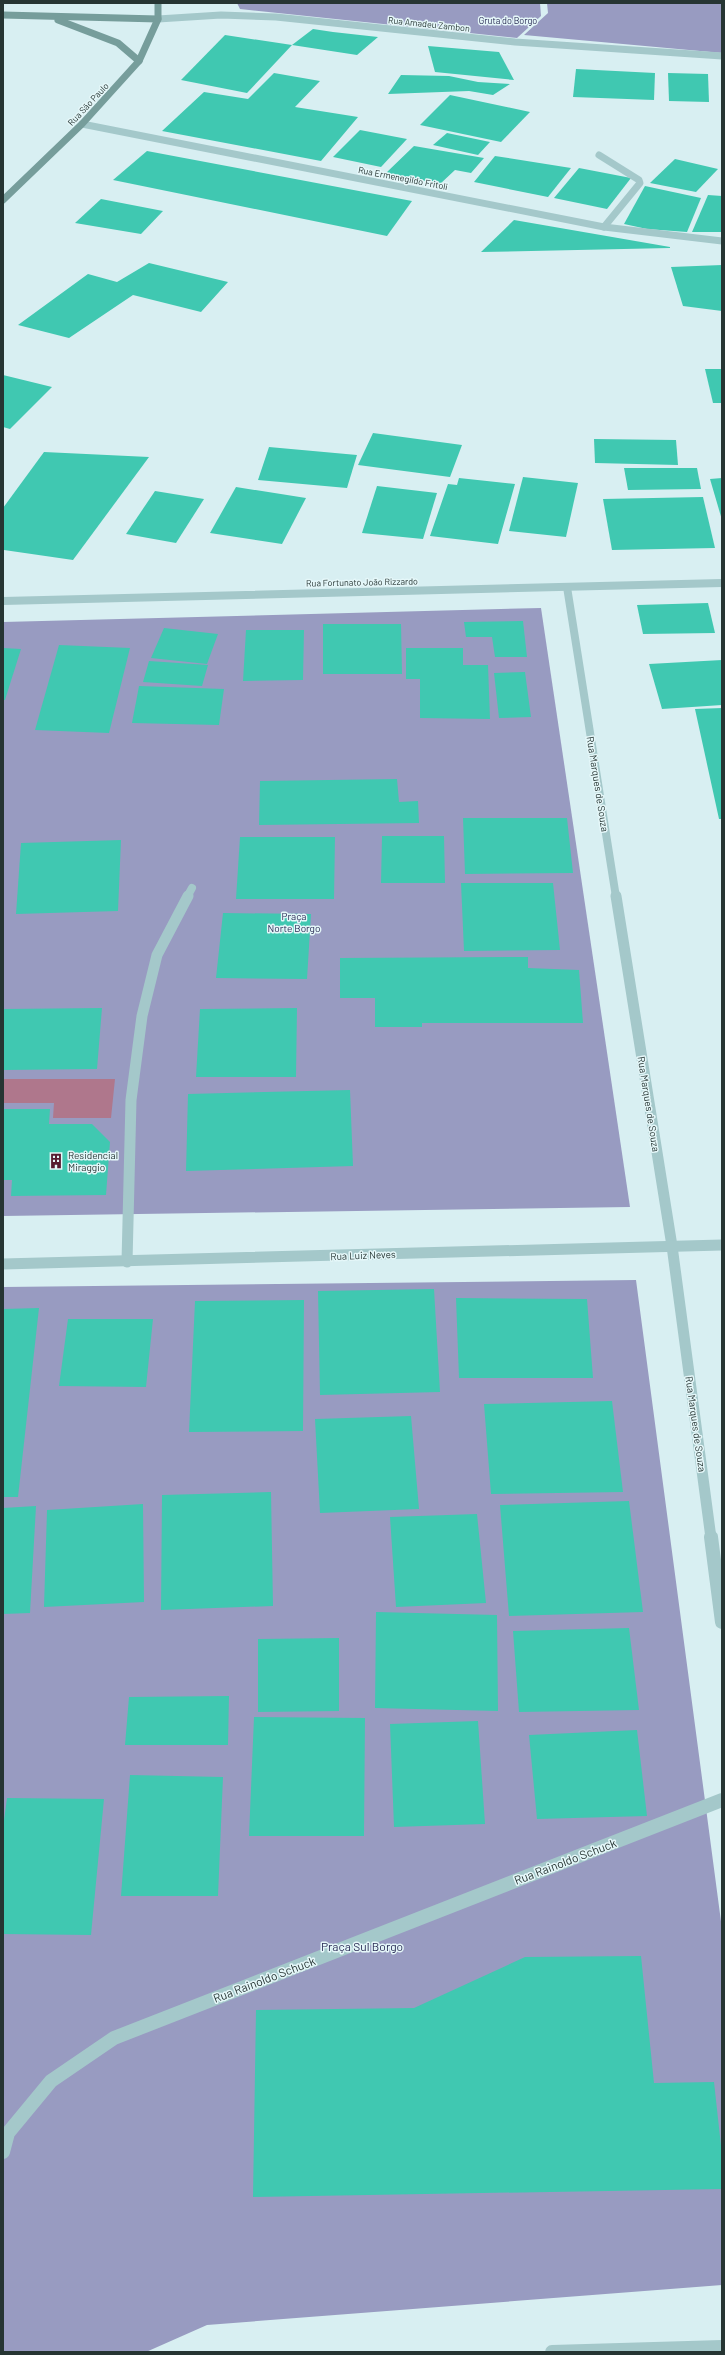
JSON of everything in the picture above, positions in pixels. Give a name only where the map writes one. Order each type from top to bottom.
[{"type":"main road","name":"Rua São Paulo","points":[[3,200],[82,124],[139,61],[158,19],[158,3]]},
{"type":"main road","points":[[3,15],[158,19]]},
{"type":"main road","points":[[48,17],[118,43],[139,61]]},
{"type":"street","name":"Rua Amadeu Zambon","points":[[158,19],[221,15],[276,17],[515,42],[722,56]]},
{"type":"street","name":"Rua Ermenegildo Fritoli","points":[[82,124],[604,227],[722,241]]},
{"type":"street","points":[[599,155],[640,182],[604,227]]},
{"type":"street","name":"Rua Fortunato João Rizzardo","points":[[3,601],[722,583]]},
{"type":"street","name":"Rua Marques de Souza","points":[[567,587],[672,1246],[722,1622]]},
{"type":"street","points":[[127,1262],[131,1100],[142,1016],[157,955],[192,888]]},
{"type":"street","name":"Rua Luiz Neves","points":[[3,1264],[127,1262],[722,1245]]},
{"type":"street","name":"Rua Rainoldo Schuck","points":[[3,2152],[8,2133],[51,2081],[114,2038],[722,1800]]},
{"type":"street","points":[[552,2352],[722,2347]]},
{"type":"green space","name":"Gruta do Borgo","points":[[237,3],[540,3],[541,16],[517,38],[240,9]]},
{"type":"green space","points":[[547,3],[722,3],[722,53],[524,35],[548,13]]},
{"type":"green space","name":"Praça Norte Borgo","points":[[541,608],[630,1207],[3,1216],[3,622]]},
{"type":"green space","name":"Praça Sul Borgo","points":[[636,1280],[722,1929],[722,2285],[207,2325],[146,2352],[3,2352],[3,1287]]},
{"type":"shaded area","points":[[3,1079],[115,1079],[111,1118],[53,1118],[54,1103],[3,1103]]},
{"type":"building","points":[[313,29],[378,37],[357,55],[292,45]]},
{"type":"building","points":[[225,35],[292,45],[247,93],[181,80]]},
{"type":"building","points":[[428,46],[499,52],[514,80],[435,72]]},
{"type":"building","points":[[576,69],[655,73],[654,100],[573,97]]},
{"type":"building","points":[[274,73],[320,81],[295,107],[358,117],[321,161],[162,131],[204,92],[248,99]]},
{"type":"building","points":[[668,73],[708,74],[709,102],[669,101]]},
{"type":"building","points":[[401,75],[449,76],[478,82],[510,84],[493,95],[469,91],[388,94]]},
{"type":"building","points":[[450,95],[530,112],[501,142],[420,125]]},
{"type":"building","points":[[360,130],[407,139],[381,167],[333,157]]},
{"type":"building","points":[[447,133],[490,142],[478,155],[433,145]]},
{"type":"building","points":[[414,146],[484,158],[471,173],[455,170],[440,184],[386,173]]},
{"type":"building","points":[[147,151],[412,201],[387,236],[113,180]]},
{"type":"building","points":[[495,156],[571,168],[548,197],[474,182]]},
{"type":"building","points":[[675,159],[718,169],[696,192],[650,183]]},
{"type":"building","points":[[579,168],[631,178],[607,209],[554,198]]},
{"type":"building","points":[[645,186],[701,198],[687,232],[647,229],[624,224]]},
{"type":"building","points":[[708,195],[722,196],[722,232],[692,232]]},
{"type":"building","points":[[101,199],[163,211],[141,234],[75,223]]},
{"type":"building","points":[[514,220],[670,247],[670,248],[481,252]]},
{"type":"building","points":[[149,263],[228,282],[201,312],[133,295],[69,338],[18,325],[88,274],[117,282]]},
{"type":"building","points":[[722,265],[722,311],[683,306],[671,267]]},
{"type":"building","points":[[705,369],[722,369],[722,403],[713,403]]},
{"type":"building","points":[[3,375],[52,387],[10,429],[3,427]]},
{"type":"building","points":[[373,433],[462,445],[450,477],[358,465]]},
{"type":"building","points":[[594,439],[676,440],[678,465],[595,463]]},
{"type":"building","points":[[269,447],[357,455],[347,488],[258,480]]},
{"type":"building","points":[[44,452],[149,457],[73,560],[4,550],[3,508]]},
{"type":"building","points":[[624,468],[697,468],[701,489],[628,490]]},
{"type":"building","points":[[523,477],[578,483],[566,537],[509,531]]},
{"type":"building","points":[[459,478],[515,484],[498,544],[430,536],[448,484],[457,485]]},
{"type":"building","points":[[722,478],[722,520],[710,479]]},
{"type":"building","points":[[377,486],[437,493],[423,539],[362,533]]},
{"type":"building","points":[[236,487],[306,498],[282,544],[210,533]]},
{"type":"building","points":[[155,491],[204,499],[176,543],[126,534]]},
{"type":"building","points":[[703,497],[715,548],[612,550],[603,499]]},
{"type":"building","points":[[708,603],[715,633],[643,634],[637,605]]},
{"type":"building","points":[[523,621],[527,657],[495,657],[492,637],[466,637],[464,622]]},
{"type":"building","points":[[323,624],[401,624],[402,674],[323,674]]},
{"type":"building","points":[[164,628],[218,634],[207,664],[151,658]]},
{"type":"building","points":[[246,630],[304,630],[303,680],[243,681]]},
{"type":"building","points":[[59,645],[130,648],[109,733],[35,730]]},
{"type":"building","points":[[3,648],[21,649],[5,700],[3,700]]},
{"type":"building","points":[[406,648],[463,648],[463,665],[488,665],[490,719],[420,718],[420,679],[406,679]]},
{"type":"building","points":[[722,660],[722,705],[662,709],[649,664]]},
{"type":"building","points":[[149,661],[208,665],[202,686],[143,682]]},
{"type":"building","points":[[525,672],[531,717],[499,718],[494,673]]},
{"type":"building","points":[[139,686],[224,689],[219,725],[132,723]]},
{"type":"building","points":[[722,708],[722,819],[719,819],[695,709]]},
{"type":"building","points":[[397,779],[399,802],[418,801],[419,823],[259,825],[260,781]]},
{"type":"building","points":[[463,818],[567,818],[573,873],[465,874]]},
{"type":"building","points":[[382,836],[444,836],[445,883],[381,883]]},
{"type":"building","points":[[240,837],[335,837],[334,899],[236,899]]},
{"type":"building","points":[[121,840],[118,911],[16,914],[21,843]]},
{"type":"building","points":[[461,883],[553,883],[560,950],[464,951]]},
{"type":"building","points":[[223,913],[311,914],[307,979],[216,978]]},
{"type":"building","points":[[528,957],[528,968],[579,970],[583,1023],[422,1023],[422,1027],[375,1027],[375,998],[340,998],[340,958]]},
{"type":"building","points":[[102,1008],[97,1069],[3,1070],[3,1009]]},
{"type":"building","points":[[297,1008],[296,1077],[196,1077],[200,1009]]},
{"type":"building","points":[[350,1090],[353,1166],[186,1171],[188,1094]]},
{"type":"building","name":"Residencial Miraggio","points":[[3,1109],[50,1109],[49,1124],[92,1124],[110,1142],[106,1195],[11,1196],[12,1180],[3,1180]]},
{"type":"building","points":[[434,1289],[440,1392],[320,1395],[318,1291]]},
{"type":"building","points":[[456,1298],[587,1299],[593,1378],[459,1378]]},
{"type":"building","points":[[304,1300],[303,1431],[189,1432],[195,1301]]},
{"type":"building","points":[[39,1308],[18,1497],[3,1497],[3,1309]]},
{"type":"building","points":[[68,1319],[153,1319],[146,1387],[59,1386]]},
{"type":"building","points":[[612,1401],[623,1492],[491,1494],[484,1404]]},
{"type":"building","points":[[411,1416],[419,1509],[320,1513],[315,1419]]},
{"type":"building","points":[[271,1492],[273,1606],[161,1610],[162,1495]]},
{"type":"building","points":[[629,1501],[643,1612],[509,1616],[500,1505]]},
{"type":"building","points":[[143,1504],[144,1602],[44,1607],[47,1510]]},
{"type":"building","points":[[36,1506],[30,1613],[3,1614],[3,1508]]},
{"type":"building","points":[[477,1514],[486,1603],[396,1607],[390,1517]]},
{"type":"building","points":[[376,1612],[497,1615],[498,1711],[375,1708]]},
{"type":"building","points":[[629,1628],[639,1710],[519,1712],[513,1631]]},
{"type":"building","points":[[339,1638],[339,1711],[258,1712],[258,1639]]},
{"type":"building","points":[[229,1696],[228,1745],[125,1745],[129,1697]]},
{"type":"building","points":[[254,1717],[365,1718],[364,1836],[249,1836]]},
{"type":"building","points":[[478,1721],[485,1824],[394,1827],[390,1724]]},
{"type":"building","points":[[637,1730],[647,1816],[537,1819],[529,1735]]},
{"type":"building","points":[[130,1775],[223,1777],[218,1896],[121,1896]]},
{"type":"building","points":[[7,1798],[104,1799],[91,1935],[3,1934],[3,1828]]},
{"type":"building","points":[[641,1956],[654,2083],[714,2082],[722,2155],[722,2189],[253,2197],[256,2010],[414,2008],[525,1957]]},
{"type":"place","name":"Residencial Miraggio","points":[[56,1161]]}]
